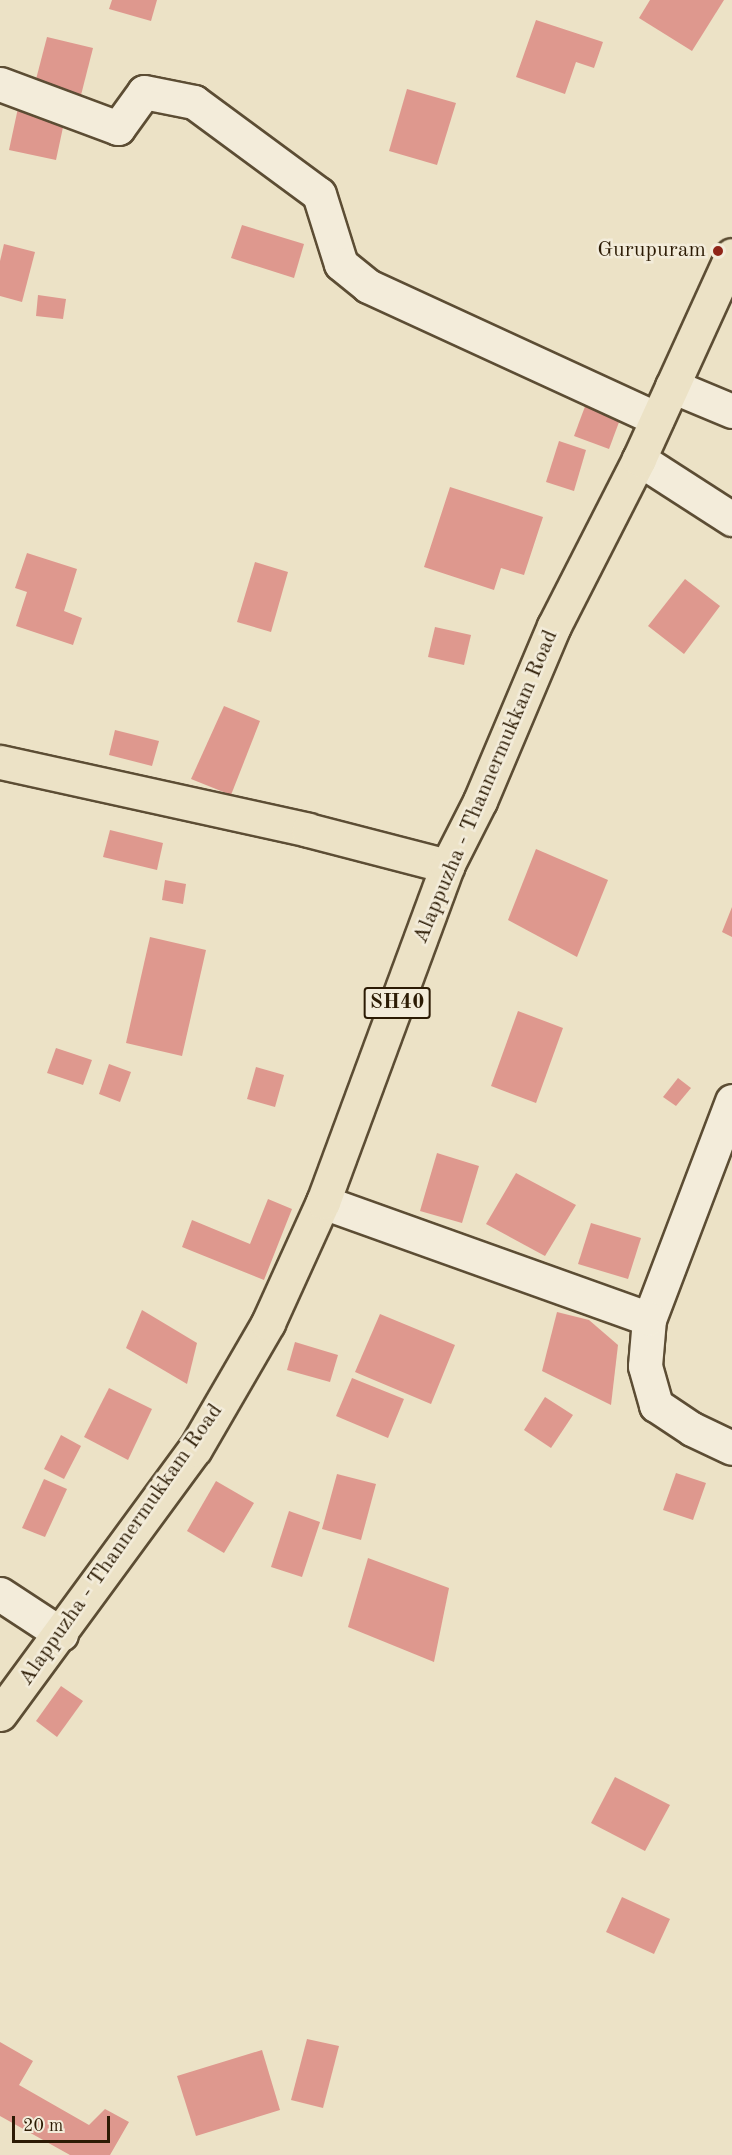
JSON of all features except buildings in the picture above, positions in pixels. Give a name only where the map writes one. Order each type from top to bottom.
[{"type":"main road","name":"Alappuzha - Thannermukkam Road","points":[[0,1714],[195,1449],[268,1323],[323,1202],[447,866],[480,801],[554,626],[639,459],[732,255]]},
{"type":"main road","points":[[0,762],[308,830],[447,866]]},
{"type":"street","points":[[0,84],[118,128],[144,92],[194,102],[319,194],[341,264],[368,286],[657,419]]},
{"type":"street","points":[[672,386],[732,411]]},
{"type":"street","points":[[639,459],[732,519]]},
{"type":"street","points":[[732,1101],[649,1319],[646,1377],[656,1405],[692,1429],[732,1448]]},
{"type":"street","points":[[323,1202],[649,1319]]},
{"type":"street","points":[[0,1594],[61,1634]]},
{"type":"place","name":"Gurupuram","points":[[718,251]]}]
